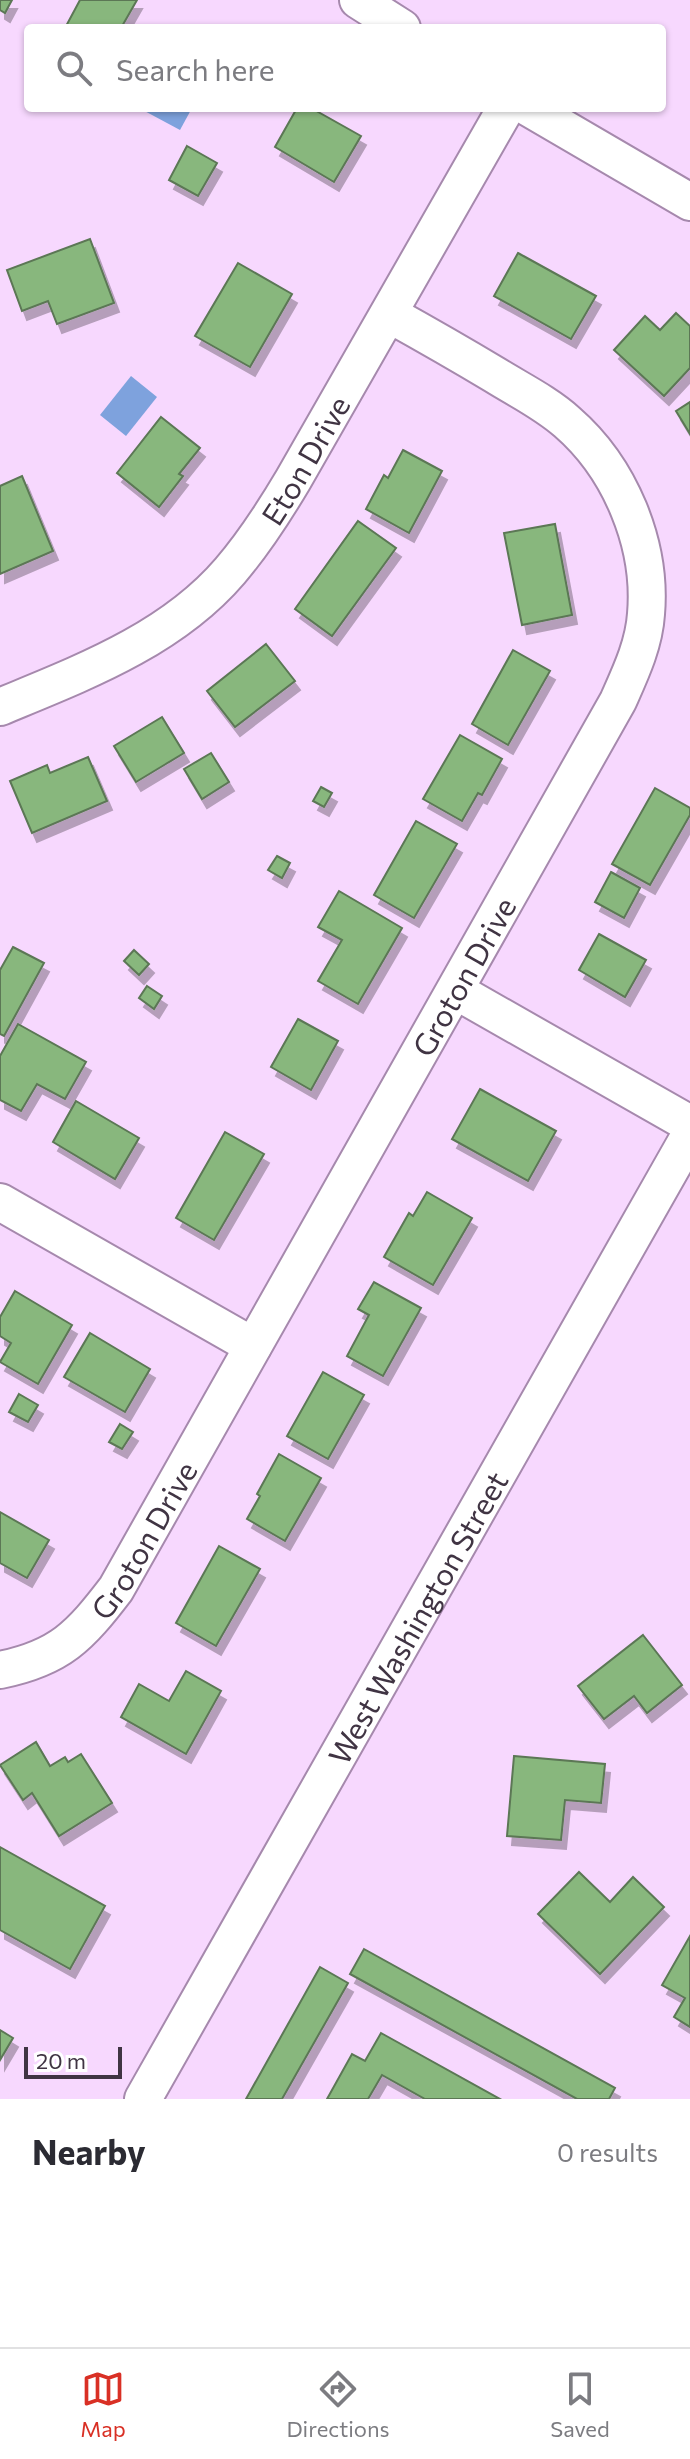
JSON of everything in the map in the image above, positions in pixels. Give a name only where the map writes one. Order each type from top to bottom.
[{"type":"street","points":[[358,0],[396,24]]},
{"type":"street","name":"Eton Drive","points":[[0,707],[129,650],[191,608],[229,572],[280,503],[504,112]]},
{"type":"street","points":[[536,112],[690,202]]},
{"type":"street","name":"Groton Drive","points":[[10,1668],[41,1660],[62,1647],[87,1627],[116,1589],[456,991],[618,701],[637,659],[646,615],[645,571],[628,506],[611,474],[588,443],[566,421],[533,398],[389,314]]},
{"type":"street","points":[[456,991],[690,1124]]},
{"type":"street","name":"West Washington Street","points":[[143,2099],[690,1135]]},
{"type":"street","points":[[0,1202],[253,1346]]},
{"type":"water","points":[[146,112],[190,112],[180,130]]},
{"type":"water","points":[[131,376],[157,397],[126,436],[100,415]]},
{"type":"building","points":[[0,0],[12,0],[5,13],[0,10]]},
{"type":"building","points":[[80,0],[137,0],[123,24],[67,24]]},
{"type":"building","points":[[295,112],[318,112],[361,136],[334,182],[275,147]]},
{"type":"building","points":[[187,146],[217,163],[198,196],[169,180]]},
{"type":"building","points":[[90,239],[114,303],[57,324],[48,301],[22,311],[7,270]]},
{"type":"building","points":[[518,253],[596,296],[571,339],[494,296]]},
{"type":"building","points":[[238,263],[292,294],[250,367],[195,336]]},
{"type":"building","points":[[676,313],[690,326],[690,368],[664,396],[614,350],[645,316],[660,330]]},
{"type":"building","points":[[690,402],[690,434],[676,411]]},
{"type":"building","points":[[161,417],[200,448],[179,474],[183,476],[159,507],[117,473]]},
{"type":"building","points":[[403,450],[442,471],[409,533],[366,509],[384,475],[388,478]]},
{"type":"building","points":[[22,476],[53,551],[0,574],[0,486]]},
{"type":"building","points":[[358,521],[396,548],[332,636],[295,609]]},
{"type":"building","points":[[555,524],[572,615],[522,625],[504,533]]},
{"type":"building","points":[[266,644],[295,681],[235,727],[207,691]]},
{"type":"building","points":[[513,650],[550,671],[508,745],[472,724]]},
{"type":"building","points":[[162,717],[184,753],[136,782],[114,746]]},
{"type":"building","points":[[460,735],[502,759],[482,795],[478,793],[462,821],[423,799]]},
{"type":"building","points":[[211,753],[229,782],[202,799],[184,769]]},
{"type":"building","points":[[88,757],[107,801],[32,833],[10,781],[47,765],[50,773]]},
{"type":"building","points":[[321,787],[332,793],[324,807],[313,801]]},
{"type":"building","points":[[655,788],[690,808],[690,815],[650,885],[612,864]]},
{"type":"building","points":[[416,821],[457,844],[414,918],[374,895]]},
{"type":"building","points":[[277,856],[290,863],[282,878],[268,870]]},
{"type":"building","points":[[611,872],[640,888],[624,918],[595,902]]},
{"type":"building","points":[[339,891],[402,928],[358,1004],[318,981],[342,940],[318,927]]},
{"type":"building","points":[[599,934],[646,960],[625,997],[579,970]]},
{"type":"building","points":[[13,947],[44,963],[4,1036],[0,1034],[0,970]]},
{"type":"building","points":[[134,950],[149,964],[139,975],[124,961]]},
{"type":"building","points":[[147,986],[162,996],[154,1009],[139,998]]},
{"type":"building","points":[[298,1019],[338,1041],[311,1090],[271,1067]]},
{"type":"building","points":[[18,1024],[86,1062],[65,1099],[37,1084],[21,1111],[0,1100],[0,1056]]},
{"type":"building","points":[[480,1089],[556,1131],[528,1181],[452,1139]]},
{"type":"building","points":[[76,1101],[139,1138],[115,1179],[53,1142]]},
{"type":"building","points":[[225,1132],[264,1154],[214,1240],[176,1218]]},
{"type":"building","points":[[427,1192],[472,1218],[433,1285],[384,1257],[409,1213],[413,1216]]},
{"type":"building","points":[[374,1282],[421,1308],[383,1376],[347,1356],[369,1315],[358,1309]]},
{"type":"building","points":[[15,1291],[72,1325],[38,1384],[0,1362],[11,1343],[0,1336],[0,1317]]},
{"type":"building","points":[[90,1333],[150,1369],[125,1412],[64,1377]]},
{"type":"building","points":[[323,1372],[364,1395],[328,1459],[287,1436]]},
{"type":"building","points":[[19,1394],[38,1405],[28,1422],[9,1412]]},
{"type":"building","points":[[120,1424],[133,1432],[122,1449],[109,1442]]},
{"type":"building","points":[[279,1454],[321,1478],[285,1541],[247,1519]]},
{"type":"building","points":[[0,1512],[49,1540],[27,1578],[0,1563]]},
{"type":"building","points":[[219,1546],[260,1569],[216,1646],[176,1623]]},
{"type":"building","points":[[643,1635],[682,1685],[647,1713],[634,1696],[604,1719],[578,1686]]},
{"type":"building","points":[[186,1671],[221,1691],[186,1754],[121,1717],[139,1684],[169,1701]]},
{"type":"building","points":[[36,1742],[50,1766],[65,1757],[68,1762],[81,1754],[112,1803],[59,1836],[32,1793],[23,1800],[0,1765]]},
{"type":"building","points":[[514,1756],[605,1764],[601,1803],[565,1800],[561,1840],[507,1836]]},
{"type":"building","points":[[0,1847],[105,1906],[70,1969],[0,1930]]},
{"type":"building","points":[[579,1872],[610,1902],[633,1877],[664,1907],[600,1974],[538,1914]]},
{"type":"building","points":[[690,1936],[690,2027],[674,2017],[685,1998],[662,1985]]},
{"type":"building","points":[[364,1949],[615,2088],[609,2099],[577,2099],[350,1974]]},
{"type":"building","points":[[320,1967],[348,1983],[282,2099],[246,2099]]},
{"type":"building","points":[[0,2030],[13,2038],[0,2060]]},
{"type":"building","points":[[381,2033],[500,2099],[425,2099],[382,2075],[368,2099],[327,2099],[352,2054],[365,2061]]}]
